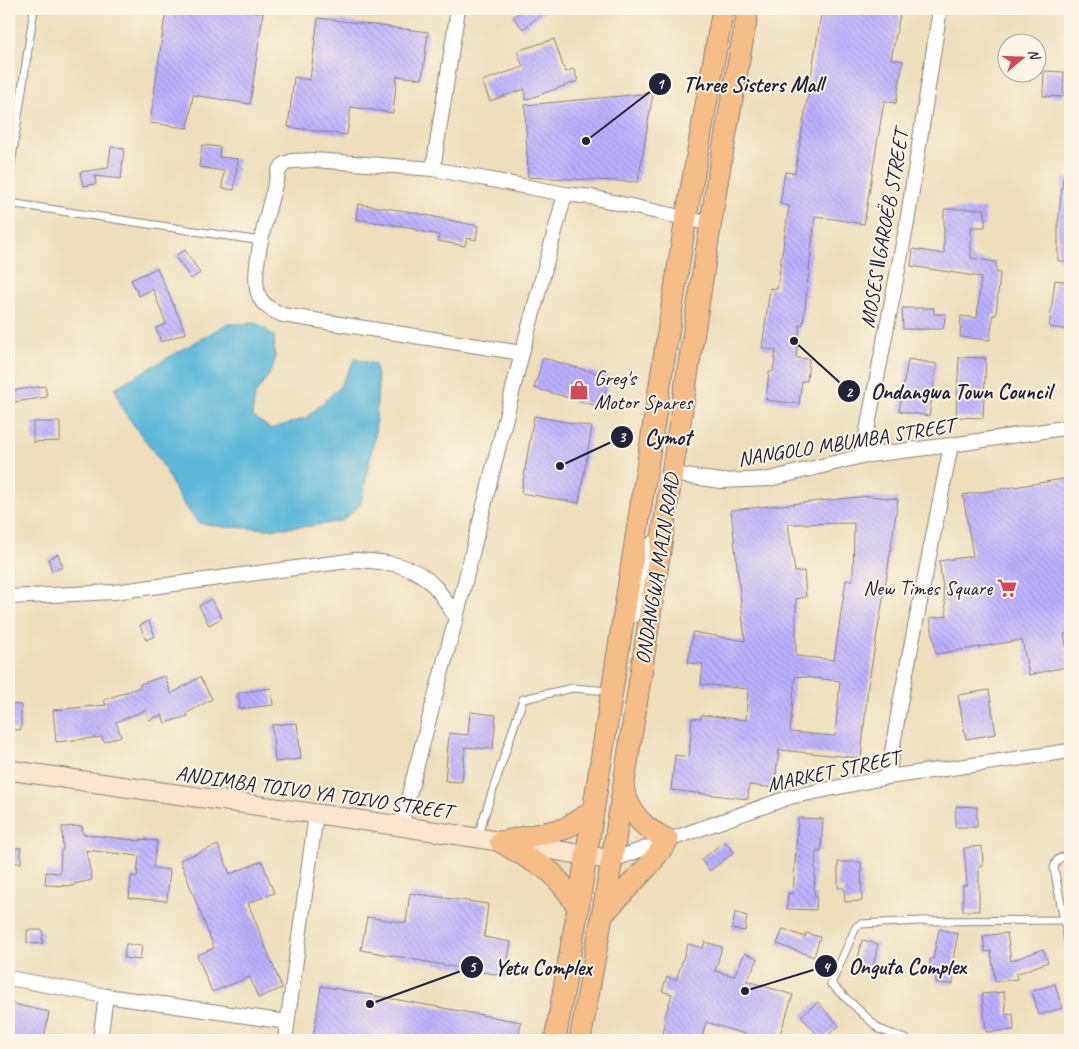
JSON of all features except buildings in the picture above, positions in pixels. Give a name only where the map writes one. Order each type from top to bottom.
[{"type":"main road","name":"ONDANGWA MAIN ROAD","points":[[555,1040],[578,908],[686,218],[723,9]]},
{"type":"main road","name":"ONDANGWA MAIN ROAD","points":[[580,1040],[612,860],[711,224],[748,9]]},
{"type":"main road","points":[[602,915],[651,863],[668,840],[650,831],[630,809],[623,790]]},
{"type":"main road","points":[[501,842],[564,829],[593,811]]},
{"type":"main road","points":[[501,842],[551,872],[568,892],[578,908]]},
{"type":"street","points":[[433,168],[458,9]]},
{"type":"street","name":"MOSES ǁGAROËB STREET","points":[[862,456],[907,223],[940,9]]},
{"type":"street","points":[[522,353],[282,315],[269,308],[259,297],[255,283],[261,241],[279,170],[284,164],[292,161],[314,160],[433,168],[565,194],[590,197],[711,224]]},
{"type":"street","points":[[401,826],[456,618],[522,353],[565,194]]},
{"type":"street","name":"NANGOLO MBUMBA STREET","points":[[672,474],[721,481],[770,479],[862,456],[1070,427]]},
{"type":"street","points":[[888,777],[900,703],[951,445]]},
{"type":"street","points":[[611,691],[672,474]]},
{"type":"street","points":[[9,596],[114,592],[356,560],[396,563],[422,575],[434,586],[456,618]]},
{"type":"street","name":"MARKET STREET","points":[[612,860],[790,797],[888,777],[1070,751]]},
{"type":"street","name":"ANDIMBA TOIVO YA TOIVO STREET","points":[[9,770],[401,826],[612,860]]},
{"type":"street","points":[[285,1040],[316,814]]},
{"type":"street","points":[[9,978],[106,996],[287,1022]]},
{"type":"street","points":[[100,1040],[106,996]]},
{"type":"lane","points":[[9,178],[34,9]]},
{"type":"lane","points":[[9,203],[261,241]]},
{"type":"lane","points":[[476,838],[523,699],[573,688],[611,691]]},
{"type":"lane","points":[[1070,855],[1059,858],[1055,862],[1054,868],[1064,920],[1069,934],[1070,951]]},
{"type":"lane","points":[[907,1040],[879,1028],[831,984],[856,926],[860,924],[921,921],[1064,920]]},
{"type":"water","points":[[256,323],[274,336],[275,361],[269,375],[255,394],[252,416],[271,429],[306,418],[339,388],[355,359],[375,364],[378,383],[375,436],[360,505],[342,521],[312,526],[267,529],[225,527],[198,523],[180,499],[161,462],[122,409],[115,388],[227,324]]},
{"type":"place","name":"Three Sisters Mall","points":[[586,141]]},
{"type":"place","name":"Ondangwa Town Council","points":[[794,341]]},
{"type":"place","name":"Greg's Motor Spares","points":[[579,390]]},
{"type":"place","name":"Cymot","points":[[560,466]]},
{"type":"place","name":"New Times Square","points":[[1007,588]]},
{"type":"place","name":"Onguta Complex","points":[[745,991]]},
{"type":"place","name":"Yetu Complex","points":[[370,1004]]}]
